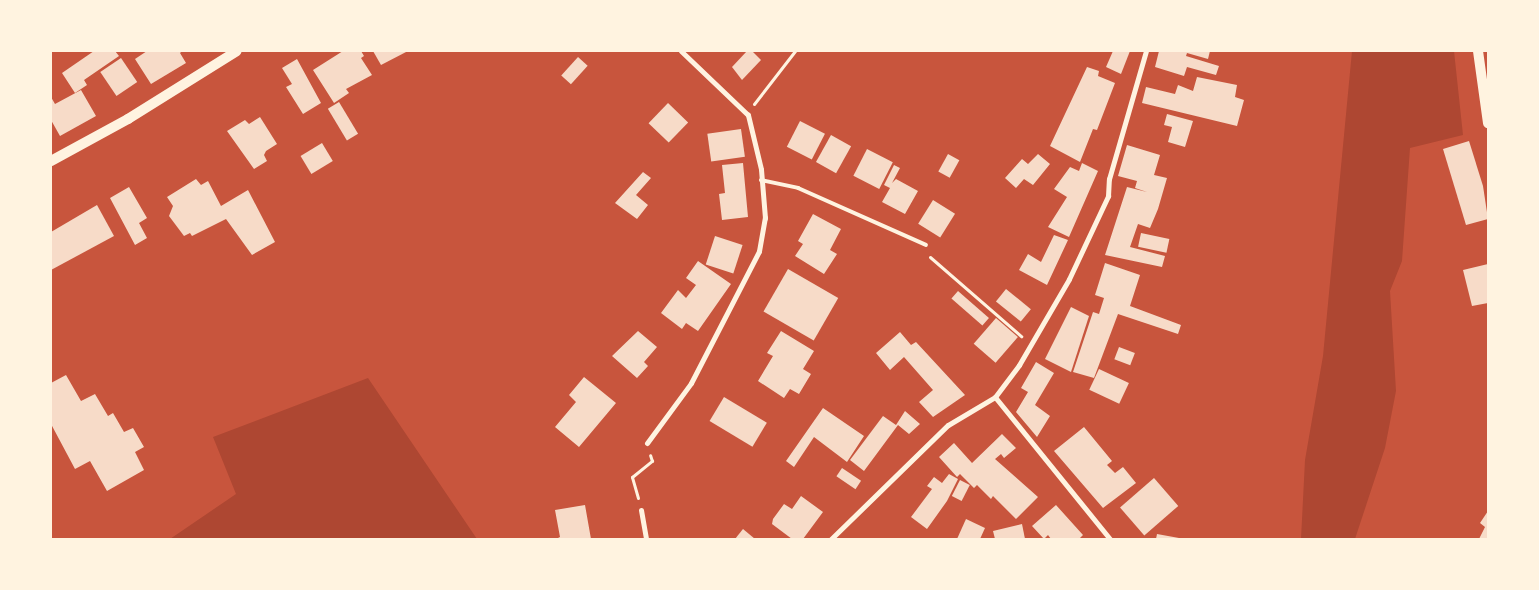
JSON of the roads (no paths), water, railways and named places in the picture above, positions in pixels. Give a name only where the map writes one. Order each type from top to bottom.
[{"type":"main road","points":[[51,161],[128,119],[237,51]]},
{"type":"main road","points":[[1478,51],[1488,123]]},
{"type":"street","points":[[647,443],[691,383],[759,251],[765,218],[761,169],[746,113],[681,51]]},
{"type":"street","points":[[832,539],[948,425],[995,397],[1032,343],[1090,238],[1108,196],[1109,178],[1146,51]]},
{"type":"street","points":[[995,397],[1110,539]]},
{"type":"street","points":[[641,510],[646,539]]},
{"type":"lane","points":[[761,180],[798,188],[926,245]]}]
